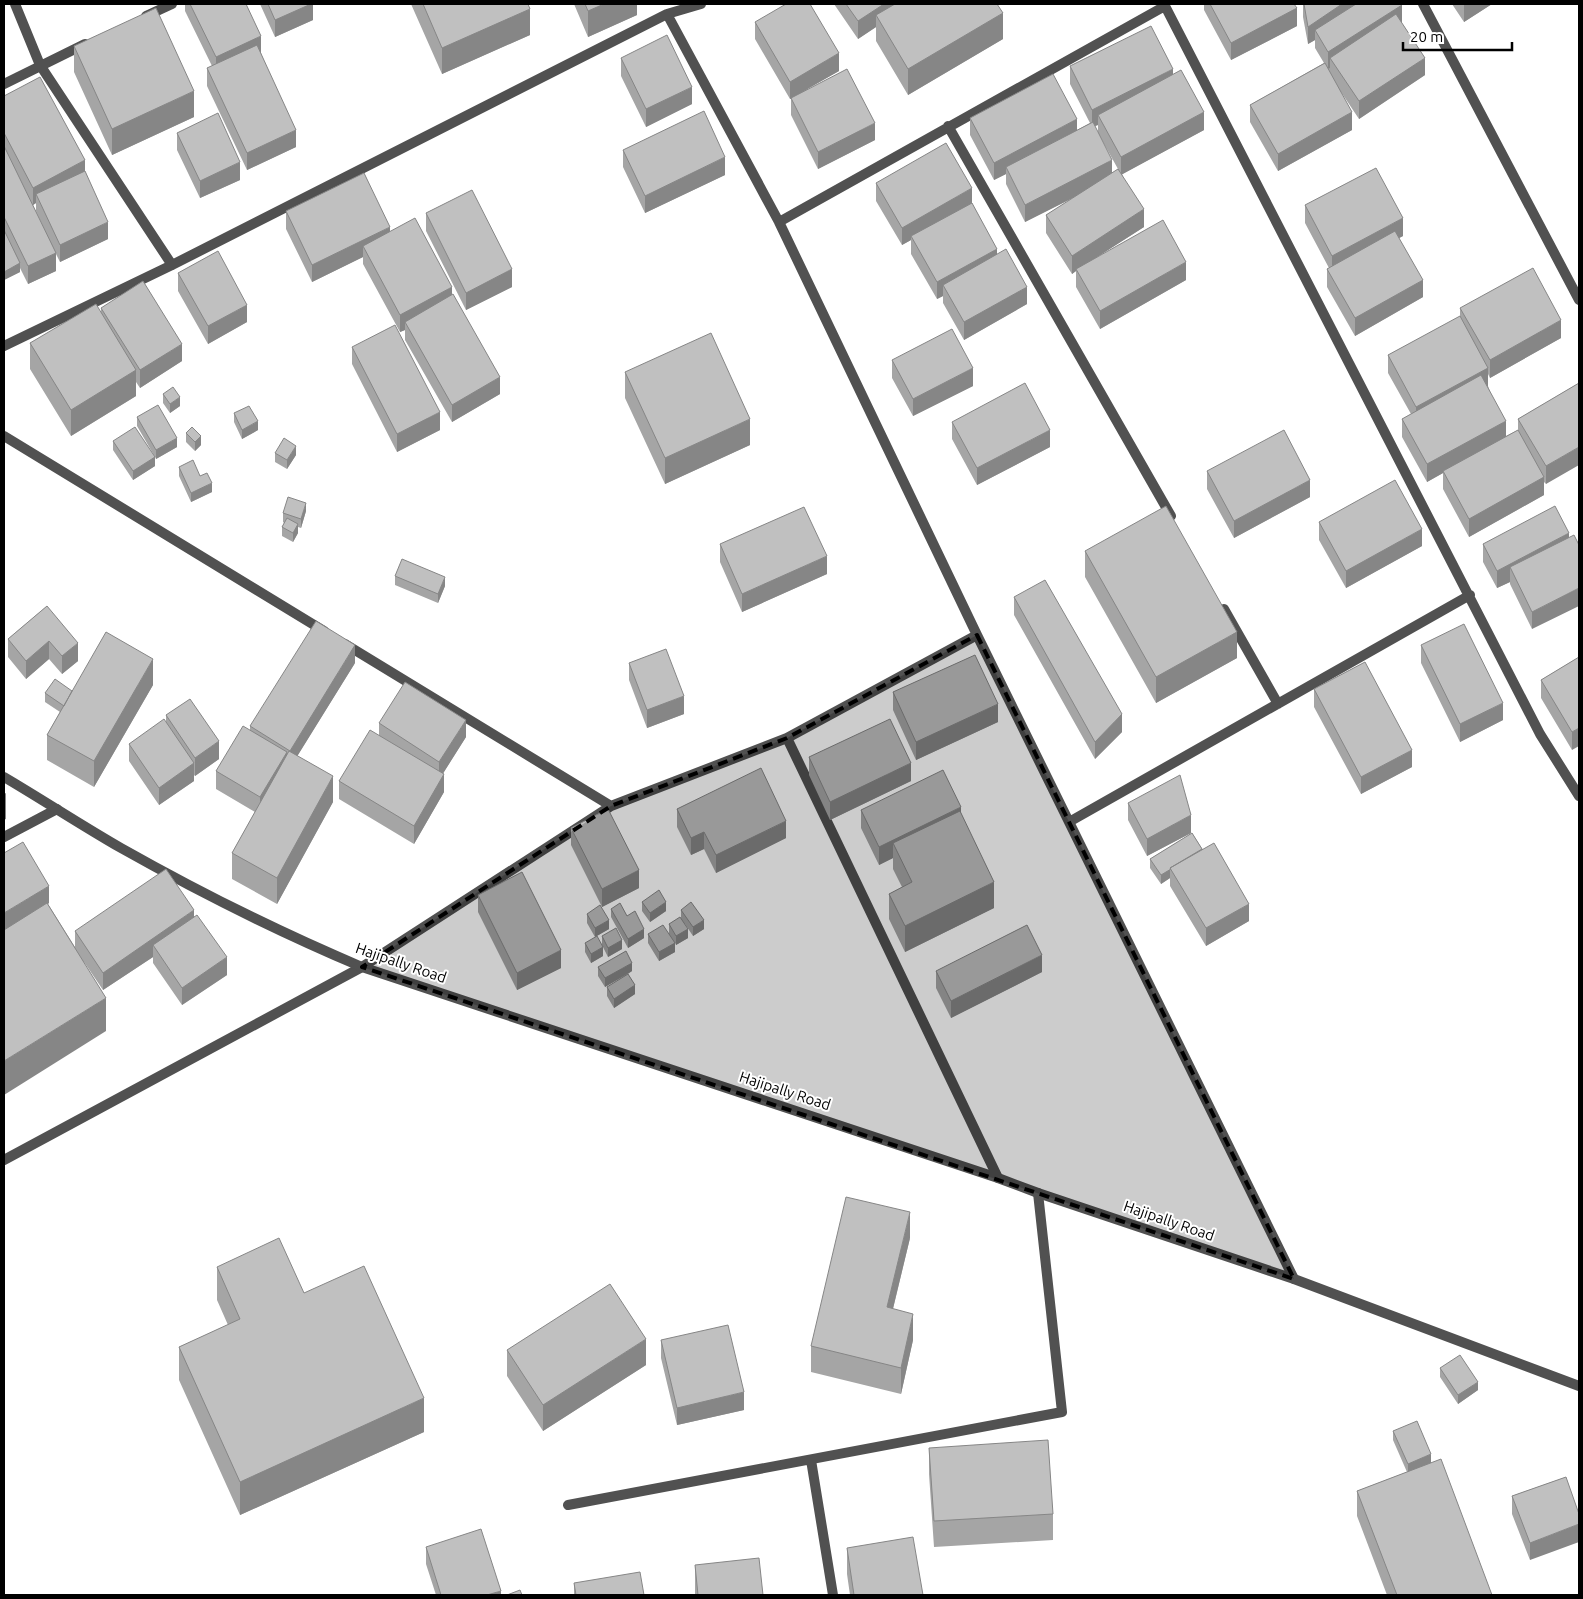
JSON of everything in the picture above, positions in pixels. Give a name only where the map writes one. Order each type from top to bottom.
[{"type":"street","points":[[15,4],[40,65],[172,265]]},
{"type":"street","points":[[137,20],[172,4]]},
{"type":"street","points":[[4,346],[172,265],[667,14],[701,4]]},
{"type":"street","points":[[1423,4],[1579,300]]},
{"type":"street","points":[[779,222],[1165,5],[1540,734],[1579,796]]},
{"type":"street","points":[[667,14],[779,222],[976,635],[1294,1279]]},
{"type":"street","points":[[4,84],[93,41]]},
{"type":"street","points":[[948,126],[1175,523]]},
{"type":"street","points":[[4,436],[611,806]]},
{"type":"street","points":[[1069,822],[1470,595]]},
{"type":"street","points":[[1219,600],[1278,704]]},
{"type":"street","points":[[4,1160],[362,967],[611,806],[787,738],[976,635]]},
{"type":"street","points":[[787,738],[998,1178]]},
{"type":"street","name":"Hajipally Road","points":[[4,777],[120,848],[198,890],[300,941],[362,967],[998,1178],[1294,1279],[1579,1386]]},
{"type":"street","points":[[4,838],[57,809]]},
{"type":"street","points":[[568,1505],[1062,1412],[1038,1193]]},
{"type":"street","points":[[811,1460],[833,1595]]},
{"type":"highlighted area","points":[[977,635],[1294,1279],[362,967],[611,806],[787,738]]},
{"type":"building","points":[[190,4],[246,4],[261,36],[216,57]]},
{"type":"building","points":[[268,4],[311,4],[275,20]]},
{"type":"building","points":[[423,4],[528,4],[530,9],[442,48]]},
{"type":"building","points":[[585,4],[604,4],[588,11]]},
{"type":"building","points":[[786,4],[810,4],[839,53],[790,82],[755,22]]},
{"type":"building","points":[[846,4],[884,4],[858,21]]},
{"type":"building","points":[[895,4],[997,4],[1003,13],[908,69],[876,15]]},
{"type":"building","points":[[1210,4],[1294,4],[1297,8],[1231,43]]},
{"type":"building","points":[[1304,4],[1342,4],[1308,27]]},
{"type":"building","points":[[1356,4],[1402,5],[1328,52],[1315,30]]},
{"type":"building","points":[[156,8],[194,91],[112,129],[74,46]]},
{"type":"building","points":[[1396,14],[1425,58],[1359,101],[1330,58]]},
{"type":"building","points":[[1151,26],[1173,69],[1092,110],[1070,66]]},
{"type":"building","points":[[667,35],[692,87],[646,109],[621,58]]},
{"type":"building","points":[[257,45],[296,130],[247,153],[207,68]]},
{"type":"building","points":[[1325,63],[1352,112],[1278,154],[1250,105]]},
{"type":"building","points":[[847,69],[875,123],[818,152],[791,98]]},
{"type":"building","points":[[1181,70],[1204,112],[1121,157],[1098,115]]},
{"type":"building","points":[[1053,74],[1077,119],[994,163],[970,118]]},
{"type":"building","points":[[40,77],[85,160],[33,188],[4,133],[4,96]]},
{"type":"building","points":[[704,111],[725,157],[645,196],[623,150]]},
{"type":"building","points":[[218,113],[240,162],[200,181],[177,133]]},
{"type":"building","points":[[1093,122],[1112,160],[1025,205],[1006,167]]},
{"type":"building","points":[[946,143],[972,188],[902,228],[876,183]]},
{"type":"building","points":[[4,146],[56,253],[28,266],[4,217]]},
{"type":"building","points":[[1376,168],[1403,218],[1332,256],[1305,205]]},
{"type":"building","points":[[1118,169],[1144,209],[1072,256],[1046,215]]},
{"type":"building","points":[[85,171],[108,222],[60,245],[36,194]]},
{"type":"building","points":[[364,173],[390,227],[312,265],[286,211]]},
{"type":"building","points":[[472,190],[512,269],[466,293],[426,213]]},
{"type":"building","points":[[972,203],[997,249],[937,282],[911,236]]},
{"type":"building","points":[[415,218],[452,287],[400,315],[363,246]]},
{"type":"building","points":[[1163,220],[1186,262],[1100,311],[1076,269]]},
{"type":"building","points":[[4,230],[20,263],[4,272]]},
{"type":"building","points":[[1395,231],[1423,280],[1355,318],[1327,269]]},
{"type":"building","points":[[1006,249],[1027,287],[964,322],[943,285]]},
{"type":"building","points":[[218,251],[247,305],[208,326],[178,273]]},
{"type":"building","points":[[1533,268],[1561,320],[1490,360],[1460,308]]},
{"type":"building","points":[[143,281],[182,344],[140,370],[101,308]]},
{"type":"building","points":[[453,294],[500,377],[452,405],[405,322]]},
{"type":"building","points":[[96,304],[136,370],[71,410],[30,343]]},
{"type":"building","points":[[1460,316],[1488,368],[1416,407],[1388,355]]},
{"type":"building","points":[[395,325],[440,412],[397,434],[352,347]]},
{"type":"building","points":[[952,329],[973,368],[913,399],[892,360]]},
{"type":"building","points":[[711,333],[750,419],[665,458],[625,372]]},
{"type":"building","points":[[1481,375],[1506,421],[1427,464],[1402,419]]},
{"type":"building","points":[[1025,383],[1050,430],[977,468],[952,422]]},
{"type":"building","points":[[1579,383],[1579,447],[1546,466],[1518,419]]},
{"type":"building","points":[[173,387],[180,397],[170,404],[163,394]]},
{"type":"building","points":[[158,405],[177,438],[156,450],[137,417]]},
{"type":"building","points":[[249,406],[258,421],[242,430],[234,413]]},
{"type":"building","points":[[135,427],[155,457],[133,471],[113,441]]},
{"type":"building","points":[[192,427],[201,436],[195,442],[186,433]]},
{"type":"building","points":[[1284,430],[1310,480],[1234,521],[1207,471]]},
{"type":"building","points":[[1518,430],[1544,477],[1469,519],[1443,471]]},
{"type":"building","points":[[284,438],[296,446],[287,460],[275,453]]},
{"type":"building","points":[[193,460],[200,476],[207,473],[212,483],[191,493],[179,467]]},
{"type":"building","points":[[1395,480],[1422,529],[1346,571],[1319,522]]},
{"type":"building","points":[[288,497],[306,503],[301,519],[283,513]]},
{"type":"building","points":[[1166,506],[1237,632],[1156,677],[1085,551]]},
{"type":"building","points":[[1555,506],[1569,533],[1497,571],[1483,544]]},
{"type":"building","points":[[804,507],[827,556],[742,594],[720,544]]},
{"type":"building","points":[[287,518],[298,524],[293,533],[282,527]]},
{"type":"building","points":[[1574,535],[1579,545],[1579,588],[1532,612],[1510,567]]},
{"type":"building","points":[[402,559],[445,577],[438,594],[395,576]]},
{"type":"building","points":[[1045,580],[1122,714],[1095,742],[1014,597]]},
{"type":"building","points":[[47,606],[78,643],[62,656],[49,641],[26,661],[8,639]]},
{"type":"building","points":[[316,621],[355,645],[290,751],[250,726]]},
{"type":"building","points":[[1464,624],[1503,703],[1460,724],[1421,645]]},
{"type":"building","points":[[106,632],[153,659],[94,761],[47,735]]},
{"type":"building","points":[[666,649],[684,696],[647,710],[629,663]]},
{"type":"building","points":[[975,655],[998,704],[916,742],[893,692]]},
{"type":"building","points":[[1579,657],[1579,728],[1572,732],[1541,680]]},
{"type":"building","points":[[1365,662],[1412,750],[1361,777],[1314,689]]},
{"type":"building","points":[[55,679],[72,691],[64,706],[45,693]]},
{"type":"building","points":[[405,682],[466,720],[439,762],[379,723]]},
{"type":"building","points":[[190,699],[219,741],[195,758],[166,715]]},
{"type":"building","points":[[164,719],[194,763],[159,788],[129,744]]},
{"type":"building","points":[[890,719],[911,763],[830,802],[809,757]]},
{"type":"building","points":[[243,726],[287,752],[260,797],[216,771]]},
{"type":"building","points":[[370,730],[444,774],[414,826],[339,781]]},
{"type":"building","points":[[289,751],[333,776],[277,878],[232,853]]},
{"type":"building","points":[[761,768],[786,821],[716,855],[704,832],[691,838],[677,809]]},
{"type":"building","points":[[943,770],[961,807],[879,847],[861,810]]},
{"type":"building","points":[[1180,775],[1191,815],[1147,839],[1128,803]]},
{"type":"building","points":[[608,809],[639,870],[602,889],[571,828]]},
{"type":"building","points":[[960,811],[994,882],[905,926],[889,894],[912,882],[893,843]]},
{"type":"building","points":[[1192,833],[1202,849],[1161,875],[1150,859]]},
{"type":"building","points":[[23,842],[49,886],[4,913],[4,853]]},
{"type":"building","points":[[1214,843],[1249,904],[1206,928],[1170,868]]},
{"type":"building","points":[[166,869],[194,910],[103,973],[75,931]]},
{"type":"building","points":[[522,872],[561,950],[517,973],[478,895]]},
{"type":"building","points":[[659,890],[666,902],[650,913],[642,902]]},
{"type":"building","points":[[691,902],[704,920],[693,927],[681,910]]},
{"type":"building","points":[[47,903],[106,998],[4,1061],[4,930]]},
{"type":"building","points":[[620,903],[627,916],[635,911],[644,929],[628,939],[611,909]]},
{"type":"building","points":[[600,905],[609,920],[595,928],[587,914]]},
{"type":"building","points":[[197,915],[227,957],[182,988],[153,945]]},
{"type":"building","points":[[680,917],[688,929],[676,936],[669,924]]},
{"type":"building","points":[[663,925],[675,943],[659,952],[648,934]]},
{"type":"building","points":[[1027,925],[1042,955],[951,1001],[936,971]]},
{"type":"building","points":[[616,928],[622,940],[608,948],[602,936]]},
{"type":"building","points":[[597,936],[603,947],[591,954],[585,943]]},
{"type":"building","points":[[626,951],[632,963],[605,978],[598,967]]},
{"type":"building","points":[[628,974],[635,985],[614,999],[607,987]]},
{"type":"building","points":[[846,1197],[910,1212],[887,1307],[913,1314],[901,1368],[811,1346]]},
{"type":"building","points":[[279,1238],[304,1293],[364,1266],[424,1398],[240,1482],[179,1347],[240,1319],[217,1267]]},
{"type":"building","points":[[610,1284],[646,1339],[543,1405],[507,1350]]},
{"type":"building","points":[[728,1325],[744,1392],[677,1408],[661,1340]]},
{"type":"building","points":[[1460,1355],[1478,1382],[1458,1395],[1440,1368]]},
{"type":"building","points":[[1417,1421],[1431,1454],[1408,1464],[1393,1431]]},
{"type":"building","points":[[1048,1440],[1053,1514],[934,1521],[929,1448]]},
{"type":"building","points":[[1441,1459],[1492,1595],[1397,1595],[1357,1491]]},
{"type":"building","points":[[1566,1477],[1579,1514],[1579,1524],[1530,1543],[1512,1496]]},
{"type":"building","points":[[481,1529],[501,1591],[487,1595],[441,1595],[426,1547]]},
{"type":"building","points":[[913,1537],[923,1595],[854,1595],[847,1548]]},
{"type":"building","points":[[759,1558],[763,1595],[698,1595],[695,1565]]},
{"type":"building","points":[[640,1572],[644,1595],[576,1595],[574,1583]]},
{"type":"building","points":[[520,1590],[522,1595],[507,1595]]}]
